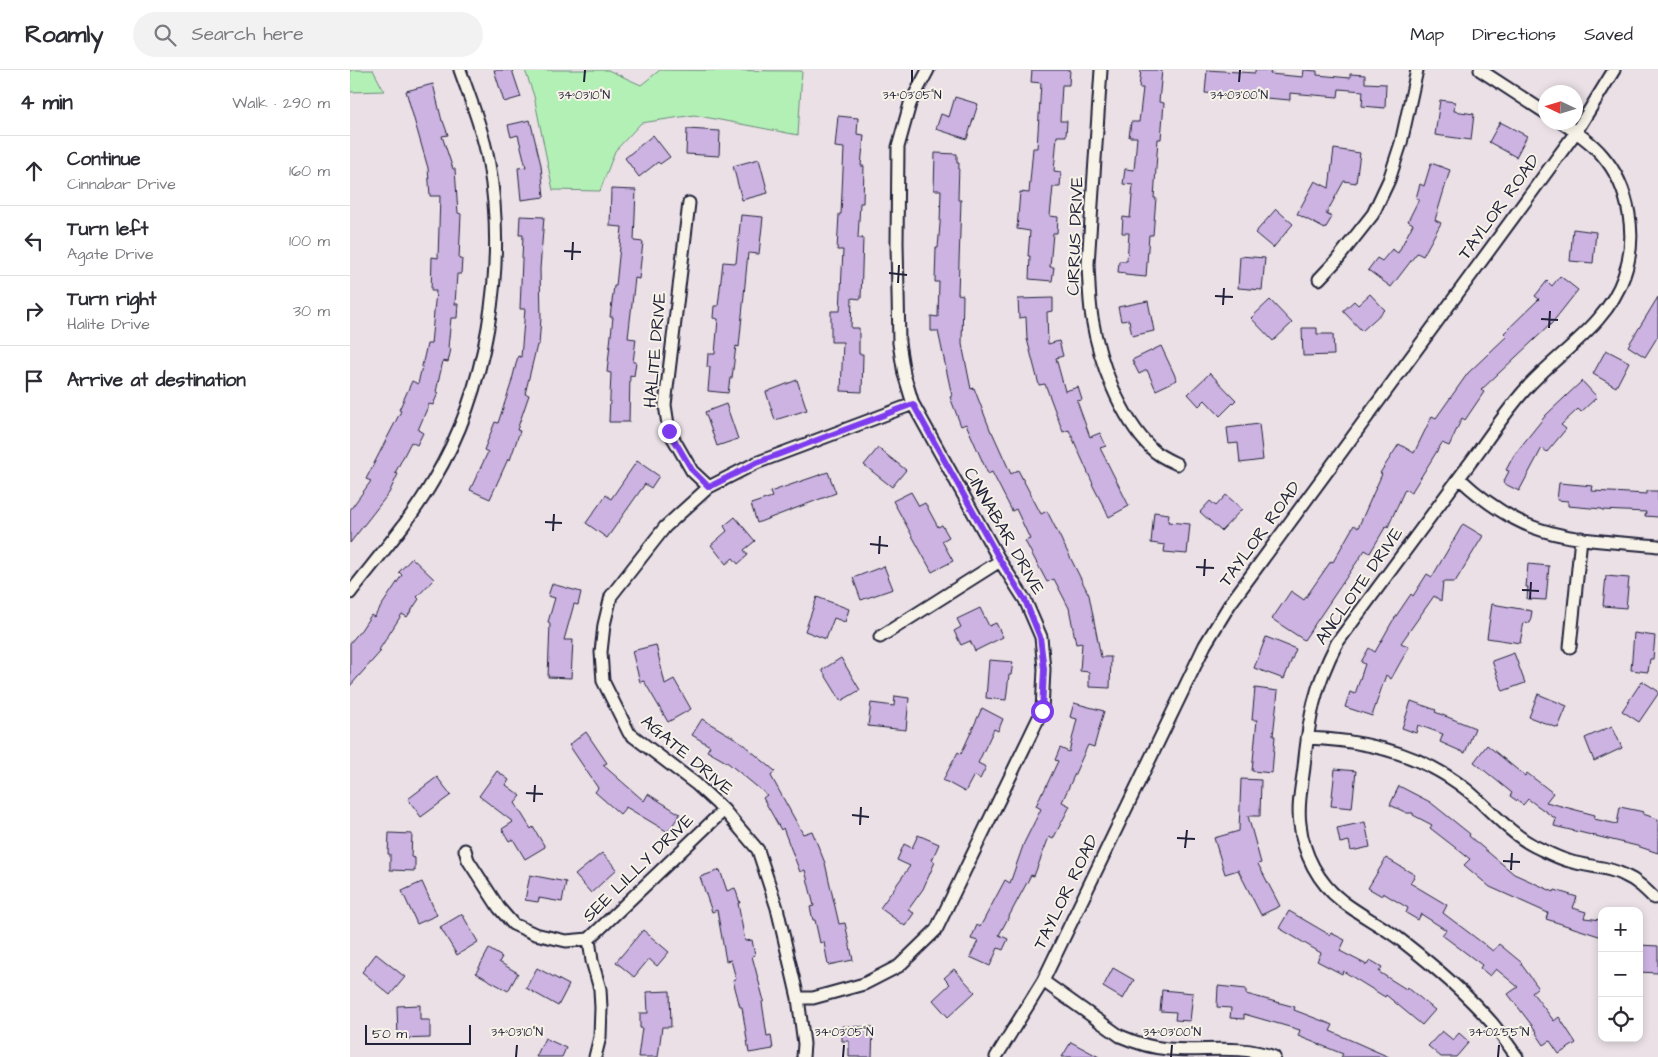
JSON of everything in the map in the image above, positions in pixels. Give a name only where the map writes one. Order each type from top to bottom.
[{"type":"street","points":[[350,593],[413,513],[434,480],[452,445],[470,402],[481,364],[490,318],[494,280],[494,199],[489,163],[480,127],[460,70]]},
{"type":"street","name":"CINNABAR DRIVE","points":[[798,998],[813,998],[864,984],[899,966],[936,930],[1042,711],[1044,669],[1040,637],[1025,600],[1000,560],[913,404],[904,374],[899,343],[898,147],[910,104],[928,70]]},
{"type":"street","name":"CIRRUS DRIVE","points":[[1101,70],[1088,264],[1088,290],[1092,317],[1097,343],[1107,372],[1134,428],[1152,450],[1176,464]]},
{"type":"street","points":[[1319,279],[1336,261],[1373,214],[1389,180],[1401,143],[1417,70]]},
{"type":"street","points":[[1480,70],[1538,107]]},
{"type":"street","name":"TAYLOR ROAD","points":[[996,1057],[1043,980],[1205,644],[1230,604],[1576,132],[1614,70]]},
{"type":"street","name":"ANCLOTE DRIVE","points":[[1517,1057],[1492,1024],[1449,980],[1400,940],[1330,891],[1318,876],[1305,849],[1300,823],[1300,804],[1310,714],[1316,689],[1337,643],[1524,391],[1602,316],[1616,296],[1625,276],[1630,254],[1631,234],[1629,212],[1624,193],[1614,172],[1603,156],[1576,132]]},
{"type":"street","name":"HALITE DRIVE","points":[[689,203],[665,405],[669,431],[692,470],[709,487]]},
{"type":"street","name":"AGATE DRIVE","points":[[803,1057],[804,1044],[798,998],[777,908],[758,850],[724,810],[696,784],[654,754],[629,733],[603,681],[601,652],[604,625],[611,596],[665,526],[709,487],[756,463],[913,404]]},
{"type":"street","points":[[1459,478],[1484,501],[1516,520],[1548,532],[1581,538],[1658,546]]},
{"type":"street","points":[[1570,647],[1581,538]]},
{"type":"street","points":[[880,637],[1000,560]]},
{"type":"street","points":[[1306,738],[1364,744],[1389,750],[1418,761],[1464,788],[1505,826],[1532,845],[1568,861],[1623,874],[1640,884],[1654,898]]},
{"type":"street","name":"SEE LILLY DRIVE","points":[[464,850],[468,860],[499,908],[513,924],[535,934],[566,941],[589,939],[724,810]]},
{"type":"street","points":[[589,939],[592,960],[600,989],[602,1008],[600,1037],[595,1057]]},
{"type":"street","points":[[1043,980],[1120,1036],[1131,1041],[1167,1049],[1236,1049],[1265,1053],[1274,1057]]},
{"type":"green space","points":[[350,70],[373,70],[384,91],[350,92]]},
{"type":"green space","points":[[525,70],[608,70],[641,85],[660,70],[802,71],[798,135],[694,115],[641,123],[615,151],[600,191],[553,190],[534,96]]},
{"type":"building","points":[[494,70],[512,70],[521,97],[504,102]]},
{"type":"building","points":[[1032,70],[1070,70],[1069,85],[1062,85],[1060,121],[1067,121],[1066,136],[1057,136],[1054,171],[1061,172],[1060,187],[1053,187],[1050,216],[1058,217],[1057,233],[1053,233],[1050,267],[1054,267],[1052,281],[1029,279],[1030,231],[1017,229],[1020,192],[1029,193],[1033,148],[1037,148],[1041,83],[1031,82]]},
{"type":"building","points":[[1141,70],[1162,70],[1159,102],[1164,103],[1161,139],[1158,139],[1153,235],[1149,235],[1146,277],[1125,275],[1125,273],[1118,272],[1119,261],[1127,261],[1129,233],[1122,233],[1123,217],[1130,218],[1133,185],[1123,184],[1125,169],[1134,170],[1137,137],[1129,137],[1131,122],[1139,122],[1143,88],[1139,88]]},
{"type":"building","points":[[1207,70],[1255,73],[1255,70],[1271,70],[1270,74],[1303,77],[1304,70],[1317,71],[1317,75],[1350,78],[1350,74],[1365,75],[1365,83],[1386,84],[1385,108],[1362,106],[1363,91],[1339,89],[1338,97],[1290,93],[1290,100],[1205,93]]},
{"type":"building","points":[[433,84],[442,121],[448,135],[442,136],[453,169],[455,169],[458,213],[461,214],[459,259],[462,259],[461,274],[457,274],[455,304],[458,304],[457,318],[451,318],[448,348],[451,349],[448,362],[443,361],[436,392],[438,393],[433,405],[429,404],[418,430],[423,433],[417,445],[411,442],[395,473],[398,474],[389,493],[350,543],[350,510],[371,481],[366,479],[401,411],[399,410],[412,381],[418,384],[427,344],[431,344],[436,291],[431,291],[432,257],[438,258],[440,196],[430,196],[428,168],[406,91]]},
{"type":"building","points":[[955,97],[978,104],[967,139],[936,129],[941,114],[949,117]]},
{"type":"building","points":[[1440,100],[1455,102],[1454,111],[1474,114],[1471,140],[1435,135]]},
{"type":"building","points":[[838,116],[858,118],[857,134],[864,135],[861,166],[864,166],[863,203],[860,203],[858,238],[863,238],[861,299],[852,298],[851,328],[859,328],[859,354],[863,354],[862,392],[841,391],[843,342],[831,342],[831,311],[840,311],[843,250],[837,250],[839,214],[841,214],[844,148],[835,147]]},
{"type":"building","points":[[530,120],[541,165],[544,197],[521,200],[518,168],[526,167],[518,135],[511,137],[508,125]]},
{"type":"building","points":[[1500,122],[1527,136],[1516,157],[1489,142]]},
{"type":"building","points":[[687,129],[720,131],[719,156],[686,154]]},
{"type":"building","points":[[653,135],[670,157],[660,164],[658,162],[639,177],[625,158]]},
{"type":"building","points":[[1334,149],[1360,153],[1356,183],[1344,181],[1326,214],[1332,217],[1325,229],[1297,214],[1315,181],[1329,188]]},
{"type":"building","points":[[935,153],[957,154],[957,163],[959,163],[958,200],[961,200],[958,294],[963,295],[962,344],[971,389],[974,388],[991,432],[1011,474],[1018,470],[1041,514],[1047,511],[1089,595],[1101,657],[1111,657],[1110,688],[1089,687],[1089,672],[1080,671],[1082,643],[1076,644],[1069,608],[1054,579],[1047,582],[1025,541],[1030,539],[1016,509],[1012,511],[992,472],[988,474],[966,424],[961,426],[950,397],[952,396],[938,331],[931,331],[931,316],[938,317],[939,282],[935,282],[941,190],[934,190]]},
{"type":"building","points":[[759,159],[768,193],[742,200],[733,166]]},
{"type":"building","points":[[1431,163],[1450,170],[1435,220],[1441,223],[1423,256],[1417,253],[1391,287],[1368,270],[1377,258],[1382,261],[1392,249],[1398,253],[1413,224],[1408,221],[1419,199],[1416,198],[1420,184],[1424,186]]},
{"type":"building","points":[[611,189],[636,190],[634,241],[643,242],[639,279],[635,278],[628,338],[636,339],[633,362],[636,362],[634,376],[630,375],[629,422],[609,422],[611,373],[607,372],[613,317],[610,317],[614,286],[616,286],[622,227],[610,226]]},
{"type":"building","points":[[1276,209],[1293,224],[1273,248],[1255,233]]},
{"type":"building","points":[[741,215],[763,217],[759,254],[748,253],[739,347],[736,346],[728,393],[708,391],[710,367],[707,367],[708,354],[715,354],[718,319],[713,318],[714,306],[718,306],[723,262],[736,263]]},
{"type":"building","points":[[520,216],[544,217],[540,269],[541,318],[539,345],[537,345],[525,394],[529,395],[517,430],[520,431],[510,460],[508,459],[490,499],[470,490],[488,452],[484,450],[495,422],[498,423],[518,356],[521,357],[525,309],[520,309],[523,235],[519,235]]},
{"type":"building","points":[[1573,229],[1596,232],[1593,263],[1570,261]]},
{"type":"building","points":[[1240,256],[1265,258],[1262,290],[1238,288]]},
{"type":"building","points":[[1560,276],[1578,290],[1552,323],[1481,390],[1484,392],[1465,420],[1462,418],[1449,446],[1442,443],[1411,493],[1405,489],[1388,527],[1386,526],[1370,553],[1365,550],[1304,640],[1272,619],[1291,591],[1304,600],[1331,561],[1333,562],[1354,525],[1358,528],[1382,474],[1380,473],[1399,444],[1414,453],[1432,416],[1436,418],[1468,373],[1507,336],[1504,333],[1539,299],[1535,296],[1547,281],[1552,286]]},
{"type":"building","points":[[1370,294],[1385,310],[1362,331],[1343,311],[1354,301],[1358,305]]},
{"type":"building","points":[[1658,297],[1658,336],[1645,357],[1628,346]]},
{"type":"building","points":[[1053,298],[1053,311],[1047,312],[1048,344],[1059,341],[1063,356],[1056,358],[1065,391],[1078,387],[1082,400],[1077,401],[1090,437],[1100,433],[1106,446],[1100,448],[1129,506],[1109,517],[1092,484],[1069,430],[1063,432],[1045,384],[1039,385],[1027,339],[1026,317],[1019,318],[1018,299]]},
{"type":"building","points":[[1270,300],[1292,323],[1273,341],[1251,318]]},
{"type":"building","points":[[1148,301],[1154,331],[1132,336],[1129,320],[1121,321],[1118,307]]},
{"type":"building","points":[[1302,328],[1317,328],[1317,334],[1333,334],[1334,355],[1303,356]]},
{"type":"building","points":[[1161,346],[1177,380],[1156,390],[1147,370],[1139,374],[1132,360]]},
{"type":"building","points":[[1606,350],[1629,362],[1616,387],[1593,374]]},
{"type":"building","points":[[1210,373],[1236,400],[1220,416],[1205,400],[1199,406],[1188,394]]},
{"type":"building","points":[[797,380],[807,410],[775,420],[766,392]]},
{"type":"building","points":[[1582,381],[1597,397],[1581,412],[1578,409],[1561,425],[1566,429],[1547,452],[1542,448],[1519,491],[1503,483],[1509,471],[1506,470],[1514,455],[1546,415]]},
{"type":"building","points":[[726,404],[738,439],[717,446],[705,412]]},
{"type":"building","points":[[1259,424],[1263,460],[1240,463],[1238,443],[1229,444],[1227,428]]},
{"type":"building","points":[[878,448],[906,470],[892,487],[864,465]]},
{"type":"building","points":[[637,461],[659,476],[651,488],[645,484],[607,538],[586,523],[606,495],[611,499]]},
{"type":"building","points":[[828,472],[836,493],[757,523],[751,504],[772,497],[770,492]]},
{"type":"building","points":[[1559,483],[1593,486],[1592,491],[1647,494],[1647,491],[1658,491],[1658,517],[1645,516],[1646,512],[1568,506],[1568,501],[1557,500]]},
{"type":"building","points":[[911,492],[919,506],[925,503],[938,527],[942,525],[949,537],[942,541],[953,561],[932,572],[893,501]]},
{"type":"building","points":[[1226,495],[1242,509],[1221,531],[1200,512],[1210,501],[1216,506]]},
{"type":"building","points":[[1154,512],[1169,514],[1168,522],[1190,524],[1187,554],[1164,552],[1165,545],[1151,543]]},
{"type":"building","points":[[735,517],[755,541],[744,550],[748,555],[738,564],[733,558],[726,564],[711,545],[727,531],[724,526]]},
{"type":"building","points":[[1463,524],[1483,536],[1455,582],[1443,582],[1441,601],[1434,596],[1401,643],[1409,647],[1391,679],[1386,675],[1372,716],[1345,707],[1350,692],[1355,694],[1365,664],[1361,662],[1369,648],[1375,652],[1411,594],[1413,596],[1427,574],[1432,577]]},
{"type":"building","points":[[412,558],[434,579],[417,597],[419,599],[407,617],[402,614],[379,650],[381,651],[350,686],[350,643],[371,615],[374,617],[402,575],[399,572]]},
{"type":"building","points":[[1528,564],[1549,566],[1546,600],[1527,599]]},
{"type":"building","points":[[884,566],[893,589],[861,600],[853,578]]},
{"type":"building","points":[[1606,576],[1629,578],[1626,608],[1603,606]]},
{"type":"building","points":[[552,584],[581,592],[578,605],[574,604],[564,640],[573,640],[571,678],[548,677],[550,623],[548,622],[555,598],[548,596]]},
{"type":"building","points":[[817,597],[849,609],[845,622],[834,618],[826,639],[805,631]]},
{"type":"building","points":[[1492,604],[1532,611],[1530,623],[1524,622],[1520,643],[1487,638]]},
{"type":"building","points":[[980,608],[989,626],[996,623],[1003,637],[975,651],[970,641],[961,645],[954,631],[961,627],[957,619]]},
{"type":"building","points":[[1634,633],[1655,636],[1653,659],[1650,659],[1648,672],[1631,670]]},
{"type":"building","points":[[1266,637],[1296,649],[1284,679],[1254,668]]},
{"type":"building","points":[[656,645],[665,684],[674,679],[691,709],[668,722],[644,681],[640,682],[632,651]]},
{"type":"building","points":[[1514,653],[1525,683],[1503,691],[1492,661]]},
{"type":"building","points":[[841,658],[860,690],[841,701],[822,670]]},
{"type":"building","points":[[989,660],[1013,662],[1011,675],[1009,675],[1006,700],[986,698]]},
{"type":"building","points":[[1642,681],[1658,691],[1658,694],[1639,722],[1622,711]]},
{"type":"building","points":[[1255,688],[1278,691],[1273,736],[1275,736],[1272,773],[1252,771],[1257,720],[1252,720]]},
{"type":"building","points":[[1538,694],[1567,706],[1558,728],[1529,717]]},
{"type":"building","points":[[895,696],[909,698],[906,730],[868,726],[871,703],[894,706]]},
{"type":"building","points":[[1411,701],[1475,728],[1465,753],[1440,742],[1443,734],[1418,725],[1416,733],[1402,728]]},
{"type":"building","points":[[1074,703],[1104,711],[1094,747],[1088,745],[1062,802],[1070,806],[1053,839],[1049,837],[1034,876],[1031,875],[999,935],[1008,939],[1003,950],[998,948],[990,966],[970,957],[978,941],[971,939],[977,925],[980,927],[1005,880],[1010,883],[1024,843],[1041,809],[1036,806],[1058,761],[1055,760],[1060,748],[1069,752],[1077,719],[1070,717]]},
{"type":"building","points":[[982,708],[1003,719],[998,731],[994,729],[978,763],[986,767],[980,779],[974,775],[965,792],[943,780],[958,752],[961,754]]},
{"type":"building","points":[[702,719],[738,740],[775,771],[771,776],[803,834],[812,831],[825,863],[839,924],[845,923],[853,960],[828,965],[824,942],[820,943],[815,920],[813,920],[810,907],[814,906],[805,870],[800,872],[783,828],[781,830],[763,798],[767,795],[728,763],[707,751],[710,746],[692,735]]},
{"type":"building","points":[[1612,726],[1622,748],[1594,761],[1585,738]]},
{"type":"building","points":[[586,732],[607,763],[603,765],[644,801],[648,794],[680,814],[668,832],[626,807],[620,814],[595,792],[598,788],[569,745]]},
{"type":"building","points":[[1487,745],[1525,776],[1527,773],[1553,793],[1546,802],[1595,815],[1594,819],[1617,824],[1620,807],[1644,812],[1643,814],[1658,819],[1658,853],[1554,826],[1556,819],[1528,799],[1523,805],[1510,796],[1512,793],[1474,762]]},
{"type":"building","points":[[1335,769],[1356,771],[1352,808],[1331,806]]},
{"type":"building","points":[[497,771],[509,780],[506,785],[521,796],[515,803],[545,847],[525,859],[513,839],[509,841],[502,829],[513,822],[479,796]]},
{"type":"building","points":[[437,777],[451,795],[421,817],[408,799]]},
{"type":"building","points":[[1241,779],[1261,780],[1260,816],[1248,816],[1261,863],[1258,864],[1280,906],[1261,915],[1238,870],[1225,874],[1214,838],[1239,831]]},
{"type":"building","points":[[1399,786],[1430,802],[1470,834],[1469,836],[1514,874],[1554,892],[1555,890],[1577,897],[1573,908],[1586,912],[1584,918],[1598,920],[1598,936],[1546,919],[1548,913],[1490,887],[1464,865],[1470,859],[1430,828],[1432,825],[1413,815],[1413,813],[1407,813],[1390,805]]},
{"type":"building","points":[[1365,822],[1370,847],[1351,851],[1349,841],[1340,843],[1337,828]]},
{"type":"building","points":[[389,833],[412,834],[411,857],[415,858],[415,871],[390,870],[390,854],[388,854]]},
{"type":"building","points":[[918,835],[939,844],[932,860],[935,862],[923,889],[908,910],[914,913],[905,926],[880,908],[910,866],[897,860],[904,844],[912,848]]},
{"type":"building","points":[[602,853],[617,869],[591,893],[575,875]]},
{"type":"building","points":[[1386,858],[1415,875],[1410,883],[1447,905],[1443,913],[1493,951],[1499,944],[1522,963],[1538,987],[1532,992],[1554,1021],[1559,1017],[1576,1043],[1559,1054],[1550,1041],[1544,1045],[1537,1032],[1508,994],[1518,987],[1496,969],[1490,976],[1480,968],[1482,965],[1442,935],[1446,930],[1421,914],[1418,920],[1406,913],[1408,908],[1383,893],[1382,896],[1368,888]]},
{"type":"building","points":[[720,870],[727,891],[735,888],[740,903],[738,903],[745,941],[752,940],[755,955],[752,956],[764,1001],[762,1002],[767,1036],[771,1035],[773,1049],[749,1053],[742,1007],[740,1007],[733,980],[736,979],[731,960],[726,961],[717,910],[712,912],[700,877]]},
{"type":"building","points":[[530,875],[566,882],[562,902],[539,898],[538,902],[525,900]]},
{"type":"building","points":[[422,882],[437,915],[417,924],[402,891]]},
{"type":"building","points":[[1289,911],[1330,935],[1331,933],[1345,940],[1340,951],[1367,965],[1370,960],[1382,967],[1379,972],[1406,989],[1407,987],[1435,1010],[1422,1025],[1386,995],[1385,997],[1343,971],[1342,974],[1317,961],[1321,953],[1279,928]]},
{"type":"building","points":[[462,914],[478,942],[457,955],[440,927]]},
{"type":"building","points":[[643,930],[669,952],[657,966],[649,959],[634,977],[616,962]]},
{"type":"building","points":[[1643,945],[1658,946],[1658,973],[1643,972]]},
{"type":"building","points":[[489,949],[502,957],[499,962],[518,973],[508,991],[476,973]]},
{"type":"building","points":[[376,954],[405,977],[390,995],[362,972]]},
{"type":"building","points":[[537,968],[569,985],[558,1006],[526,988]]},
{"type":"building","points":[[1113,968],[1134,980],[1123,999],[1103,987]]},
{"type":"building","points":[[954,969],[975,992],[948,1017],[933,1000],[950,984],[944,978]]},
{"type":"building","points":[[1218,986],[1246,989],[1246,994],[1295,1007],[1294,1010],[1333,1025],[1330,1031],[1389,1057],[1341,1057],[1343,1054],[1298,1036],[1300,1030],[1244,1014],[1244,1019],[1230,1018],[1231,1008],[1217,1007]]},
{"type":"building","points":[[1162,990],[1193,993],[1190,1021],[1175,1020],[1176,1012],[1160,1011]]},
{"type":"building","points":[[670,991],[671,1027],[662,1027],[658,1057],[638,1057],[642,1028],[640,1028],[640,1013],[648,1013],[647,992]]},
{"type":"building","points":[[420,1005],[420,1020],[430,1020],[430,1038],[398,1039],[397,1006]]},
{"type":"building","points":[[842,1026],[873,1027],[872,1057],[849,1057],[849,1041],[842,1041]]},
{"type":"building","points":[[1442,1031],[1453,1040],[1459,1033],[1469,1042],[1456,1057],[1441,1057],[1428,1046]]},
{"type":"building","points":[[545,1038],[566,1048],[562,1057],[536,1057]]},
{"type":"building","points":[[1071,1042],[1099,1057],[1062,1057]]},
{"type":"route","points":[[669,431],[692,470],[709,487],[756,463],[913,404],[1000,560],[1025,600],[1040,637],[1044,669],[1042,711]]}]
